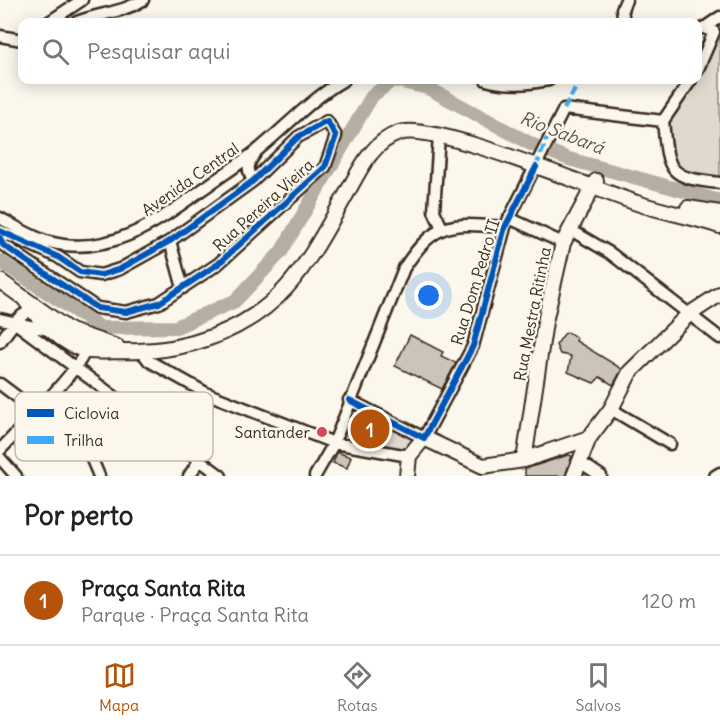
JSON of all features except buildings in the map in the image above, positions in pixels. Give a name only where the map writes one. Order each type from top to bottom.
[{"type":"main road","points":[[32,306],[54,332],[88,351],[143,353],[198,342],[242,322],[267,306],[285,289],[308,260],[361,168],[382,141],[400,133],[415,130],[439,135],[594,184],[678,206],[720,213]]},
{"type":"main road","points":[[594,184],[720,226]]},
{"type":"main road","name":"Rua Mestra Ritinha","points":[[524,460],[545,322],[563,243],[594,184]]},
{"type":"main road","points":[[0,281],[70,331],[128,351]]},
{"type":"main road","points":[[574,476],[589,438],[611,409],[630,372],[688,315],[720,294]]},
{"type":"main road","points":[[407,476],[409,456],[423,438],[482,471],[524,460],[589,438]]},
{"type":"street","points":[[55,18],[82,0]]},
{"type":"street","points":[[87,18],[115,13],[143,0]]},
{"type":"street","points":[[623,18],[622,9],[626,0]]},
{"type":"street","points":[[702,50],[706,31],[720,17]]},
{"type":"street","points":[[1,36],[18,35]]},
{"type":"street","points":[[1,36],[18,39]]},
{"type":"street","name":"Avenida Central","points":[[0,218],[30,236],[51,243],[86,245],[116,241],[136,234],[159,221],[260,148],[318,97],[338,84]]},
{"type":"street","points":[[503,84],[527,84]]},
{"type":"street","points":[[688,84],[663,121],[667,162],[675,173],[691,179],[720,183]]},
{"type":"street","name":"Rua Dom Pedro II","points":[[423,438],[473,346],[507,223],[536,167],[547,138],[564,109],[663,121]]},
{"type":"street","name":"Rua Pereira Vieira","points":[[0,231],[58,257],[80,272],[89,275],[120,269],[170,241],[253,181],[298,137],[327,121],[336,136],[325,167],[218,264],[159,303],[126,312],[97,308],[3,245],[0,238]]},
{"type":"street","points":[[439,135],[434,211],[442,228]]},
{"type":"street","points":[[253,181],[248,172],[249,163],[260,148]]},
{"type":"street","points":[[315,476],[334,443],[349,400],[404,268],[414,252],[442,228],[462,224],[507,223],[563,243]]},
{"type":"street","points":[[569,228],[610,253],[720,338]]},
{"type":"street","points":[[170,241],[183,288]]},
{"type":"street","points":[[0,342],[14,322],[32,306]]},
{"type":"street","points":[[0,319],[54,332]]},
{"type":"street","points":[[14,322],[108,392]]},
{"type":"street","points":[[53,392],[88,351],[84,336]]},
{"type":"street","points":[[143,353],[149,360],[205,392]]},
{"type":"street","points":[[0,384],[15,395]]},
{"type":"street","points":[[213,396],[334,443],[409,456]]},
{"type":"street","points":[[349,400],[423,438]]},
{"type":"street","points":[[611,409],[670,444]]},
{"type":"street","points":[[0,450],[15,434]]},
{"type":"street","points":[[0,458],[16,476]]},
{"type":"street","points":[[93,461],[99,476]]},
{"type":"street","points":[[189,476],[198,461]]},
{"type":"street","points":[[200,461],[221,476]]},
{"type":"street","points":[[580,462],[601,476]]},
{"type":"shaded area","points":[[720,38],[720,176],[676,169],[667,122],[691,84],[702,84],[702,68],[712,39]]},
{"type":"shaded area","points":[[357,408],[413,438],[407,451],[344,439],[350,414]]},
{"type":"waterway","name":"Rio Sabará","points":[[0,261],[101,328],[176,327],[235,301],[281,252],[372,96],[388,84]]},
{"type":"waterway","name":"Rio Sabará","points":[[410,84],[428,88],[533,145],[569,159],[720,201]]},
{"type":"marked path","points":[[564,109],[578,84]]},
{"type":"marked path","points":[[536,167],[547,138]]},
{"type":"cycle path","points":[[0,231],[58,257],[80,272],[101,275],[120,269],[170,241],[253,181],[298,137],[327,121],[336,136],[325,167],[218,264],[159,303],[126,312],[97,308],[3,245],[0,238]]},
{"type":"cycle path","points":[[349,400],[424,438],[473,346],[505,227],[536,167]]},
{"type":"place","name":"Praça Santa Rita","points":[[370,429]]},
{"type":"place","name":"Santander","points":[[322,432]]}]
